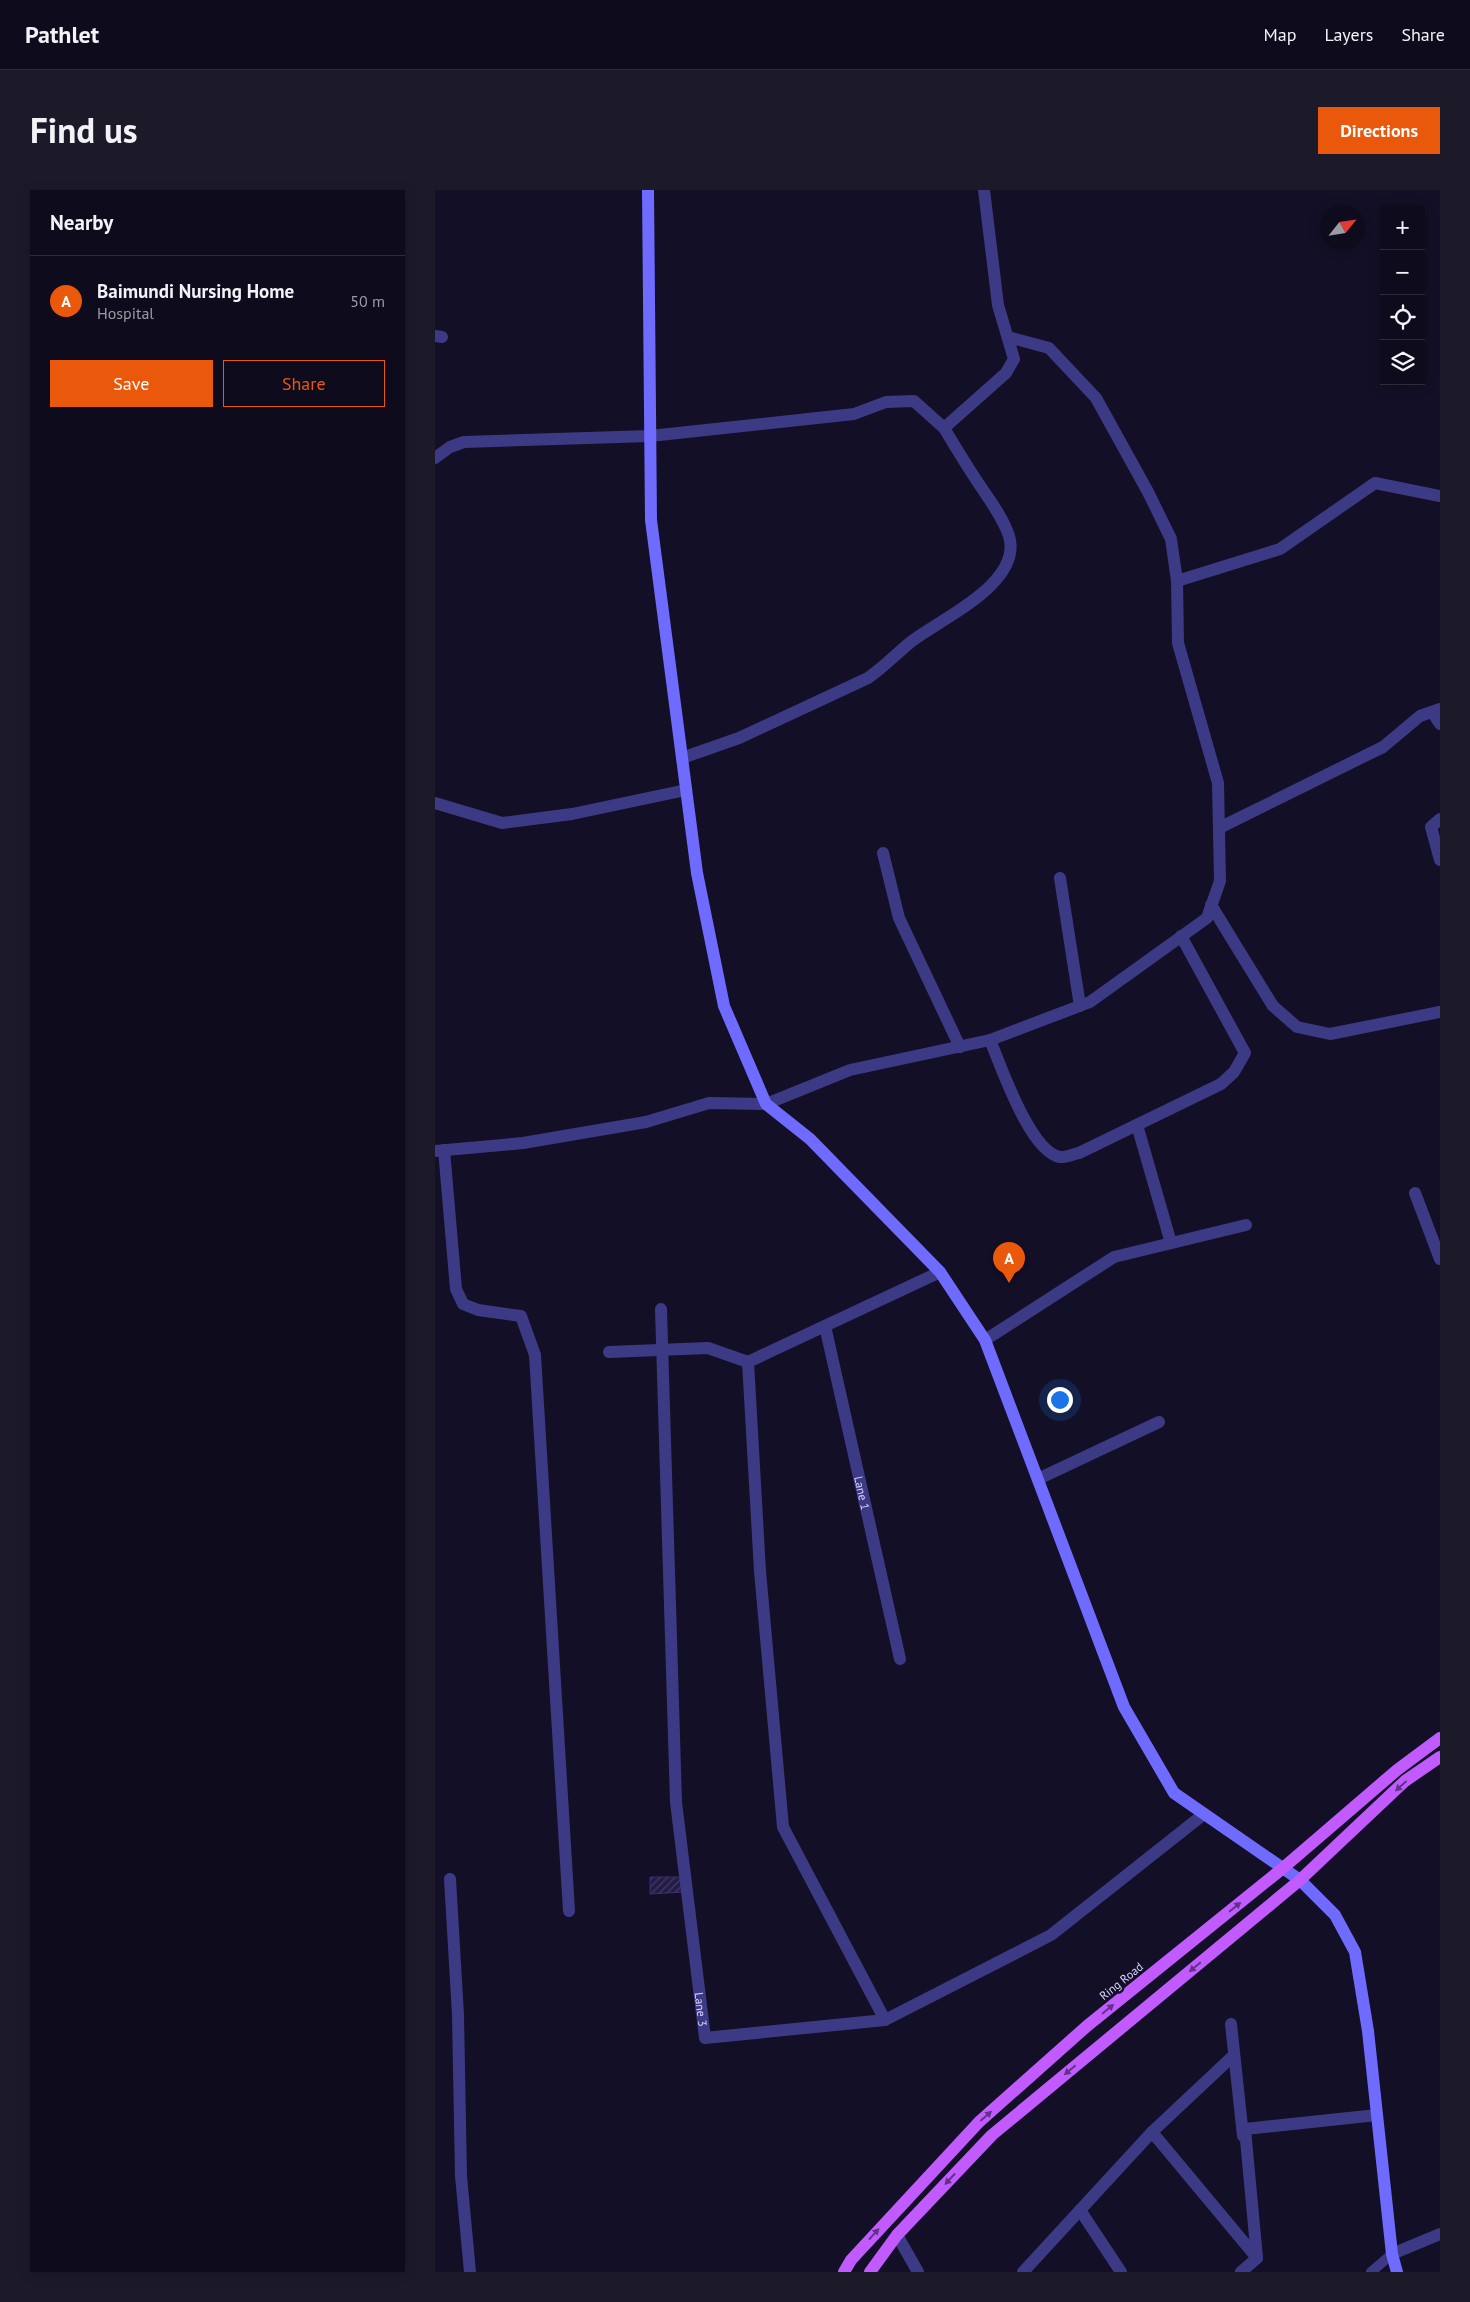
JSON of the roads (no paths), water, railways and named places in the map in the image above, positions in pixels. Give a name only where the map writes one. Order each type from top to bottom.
[{"type":"main road","points":[[648,190],[651,520],[697,873],[724,1006],[766,1104],[810,1139],[940,1272],[985,1340],[1125,1706],[1174,1793],[1300,1880],[1335,1915],[1355,1952],[1368,2031],[1392,2254],[1397,2272]]},
{"type":"main road","name":"Ring Road","points":[[845,2272],[851,2260],[979,2122],[1087,2026],[1283,1868],[1397,1770],[1440,1738]]},
{"type":"main road","points":[[869,2272],[897,2235],[992,2134],[1300,1880],[1405,1781],[1440,1757]]},
{"type":"street","points":[[944,428],[1006,373],[1014,359],[995,288],[984,190]]},
{"type":"street","points":[[569,1911],[535,1356],[521,1316],[477,1310],[463,1304],[459,1296],[456,1289],[439,1151],[523,1143],[646,1122],[709,1103],[766,1104],[850,1070],[990,1040],[1090,1002],[1207,918],[1220,881],[1218,784],[1178,644],[1177,581],[1171,539],[1148,492],[1096,398],[1049,348],[1008,336]]},
{"type":"street","points":[[435,458],[450,447],[464,442],[650,436],[854,414],[886,402],[914,402],[944,428],[1000,517],[1006,530],[1011,556],[1007,567],[967,605],[911,642],[885,667],[868,678],[739,738],[682,758]]},
{"type":"street","points":[[1177,581],[1280,549],[1375,483],[1440,496]]},
{"type":"street","points":[[1219,828],[1383,747],[1420,716],[1436,710],[1440,724]]},
{"type":"street","points":[[435,803],[502,823],[572,814],[686,790]]},
{"type":"street","points":[[1440,819],[1431,827],[1440,860]]},
{"type":"street","points":[[883,853],[899,918],[960,1047]]},
{"type":"street","points":[[1059,878],[1080,1006]]},
{"type":"street","points":[[1211,905],[1273,1006],[1297,1027],[1330,1034],[1440,1012]]},
{"type":"street","points":[[990,1040],[1022,1117],[1047,1151],[1060,1157],[1079,1153],[1221,1084],[1234,1072],[1245,1053],[1181,936]]},
{"type":"street","points":[[1137,1125],[1171,1243]]},
{"type":"street","points":[[1415,1193],[1440,1259]]},
{"type":"street","points":[[985,1340],[1114,1257],[1246,1225]]},
{"type":"street","points":[[609,1352],[708,1348],[748,1362],[940,1272]]},
{"type":"street","points":[[661,1309],[663,1350]]},
{"type":"street","name":"Lane 1","points":[[825,1326],[900,1659]]},
{"type":"street","name":"Lane 3","points":[[663,1350],[676,1802],[705,2038],[885,2020]]},
{"type":"street","points":[[748,1362],[760,1571],[783,1827],[885,2020],[1051,1934],[1204,1814]]},
{"type":"street","points":[[1038,1479],[1159,1422]]},
{"type":"street","points":[[450,1879],[458,2015],[461,2176],[470,2272]]},
{"type":"street","points":[[1231,2024],[1257,2258]]},
{"type":"street","points":[[1023,2272],[1152,2132],[1234,2055]]},
{"type":"street","points":[[1257,2258],[1245,2129],[1377,2115]]},
{"type":"street","points":[[1152,2132],[1257,2258]]},
{"type":"street","points":[[1080,2210],[1121,2272]]},
{"type":"street","points":[[1392,2254],[1440,2234]]},
{"type":"street","points":[[897,2235],[918,2272]]},
{"type":"street","points":[[1241,2272],[1257,2258]]},
{"type":"lane","points":[[1371,2272],[1392,2254]]},
{"type":"place","name":"Baimundi Nursing Home","points":[[1009,1283]]}]
